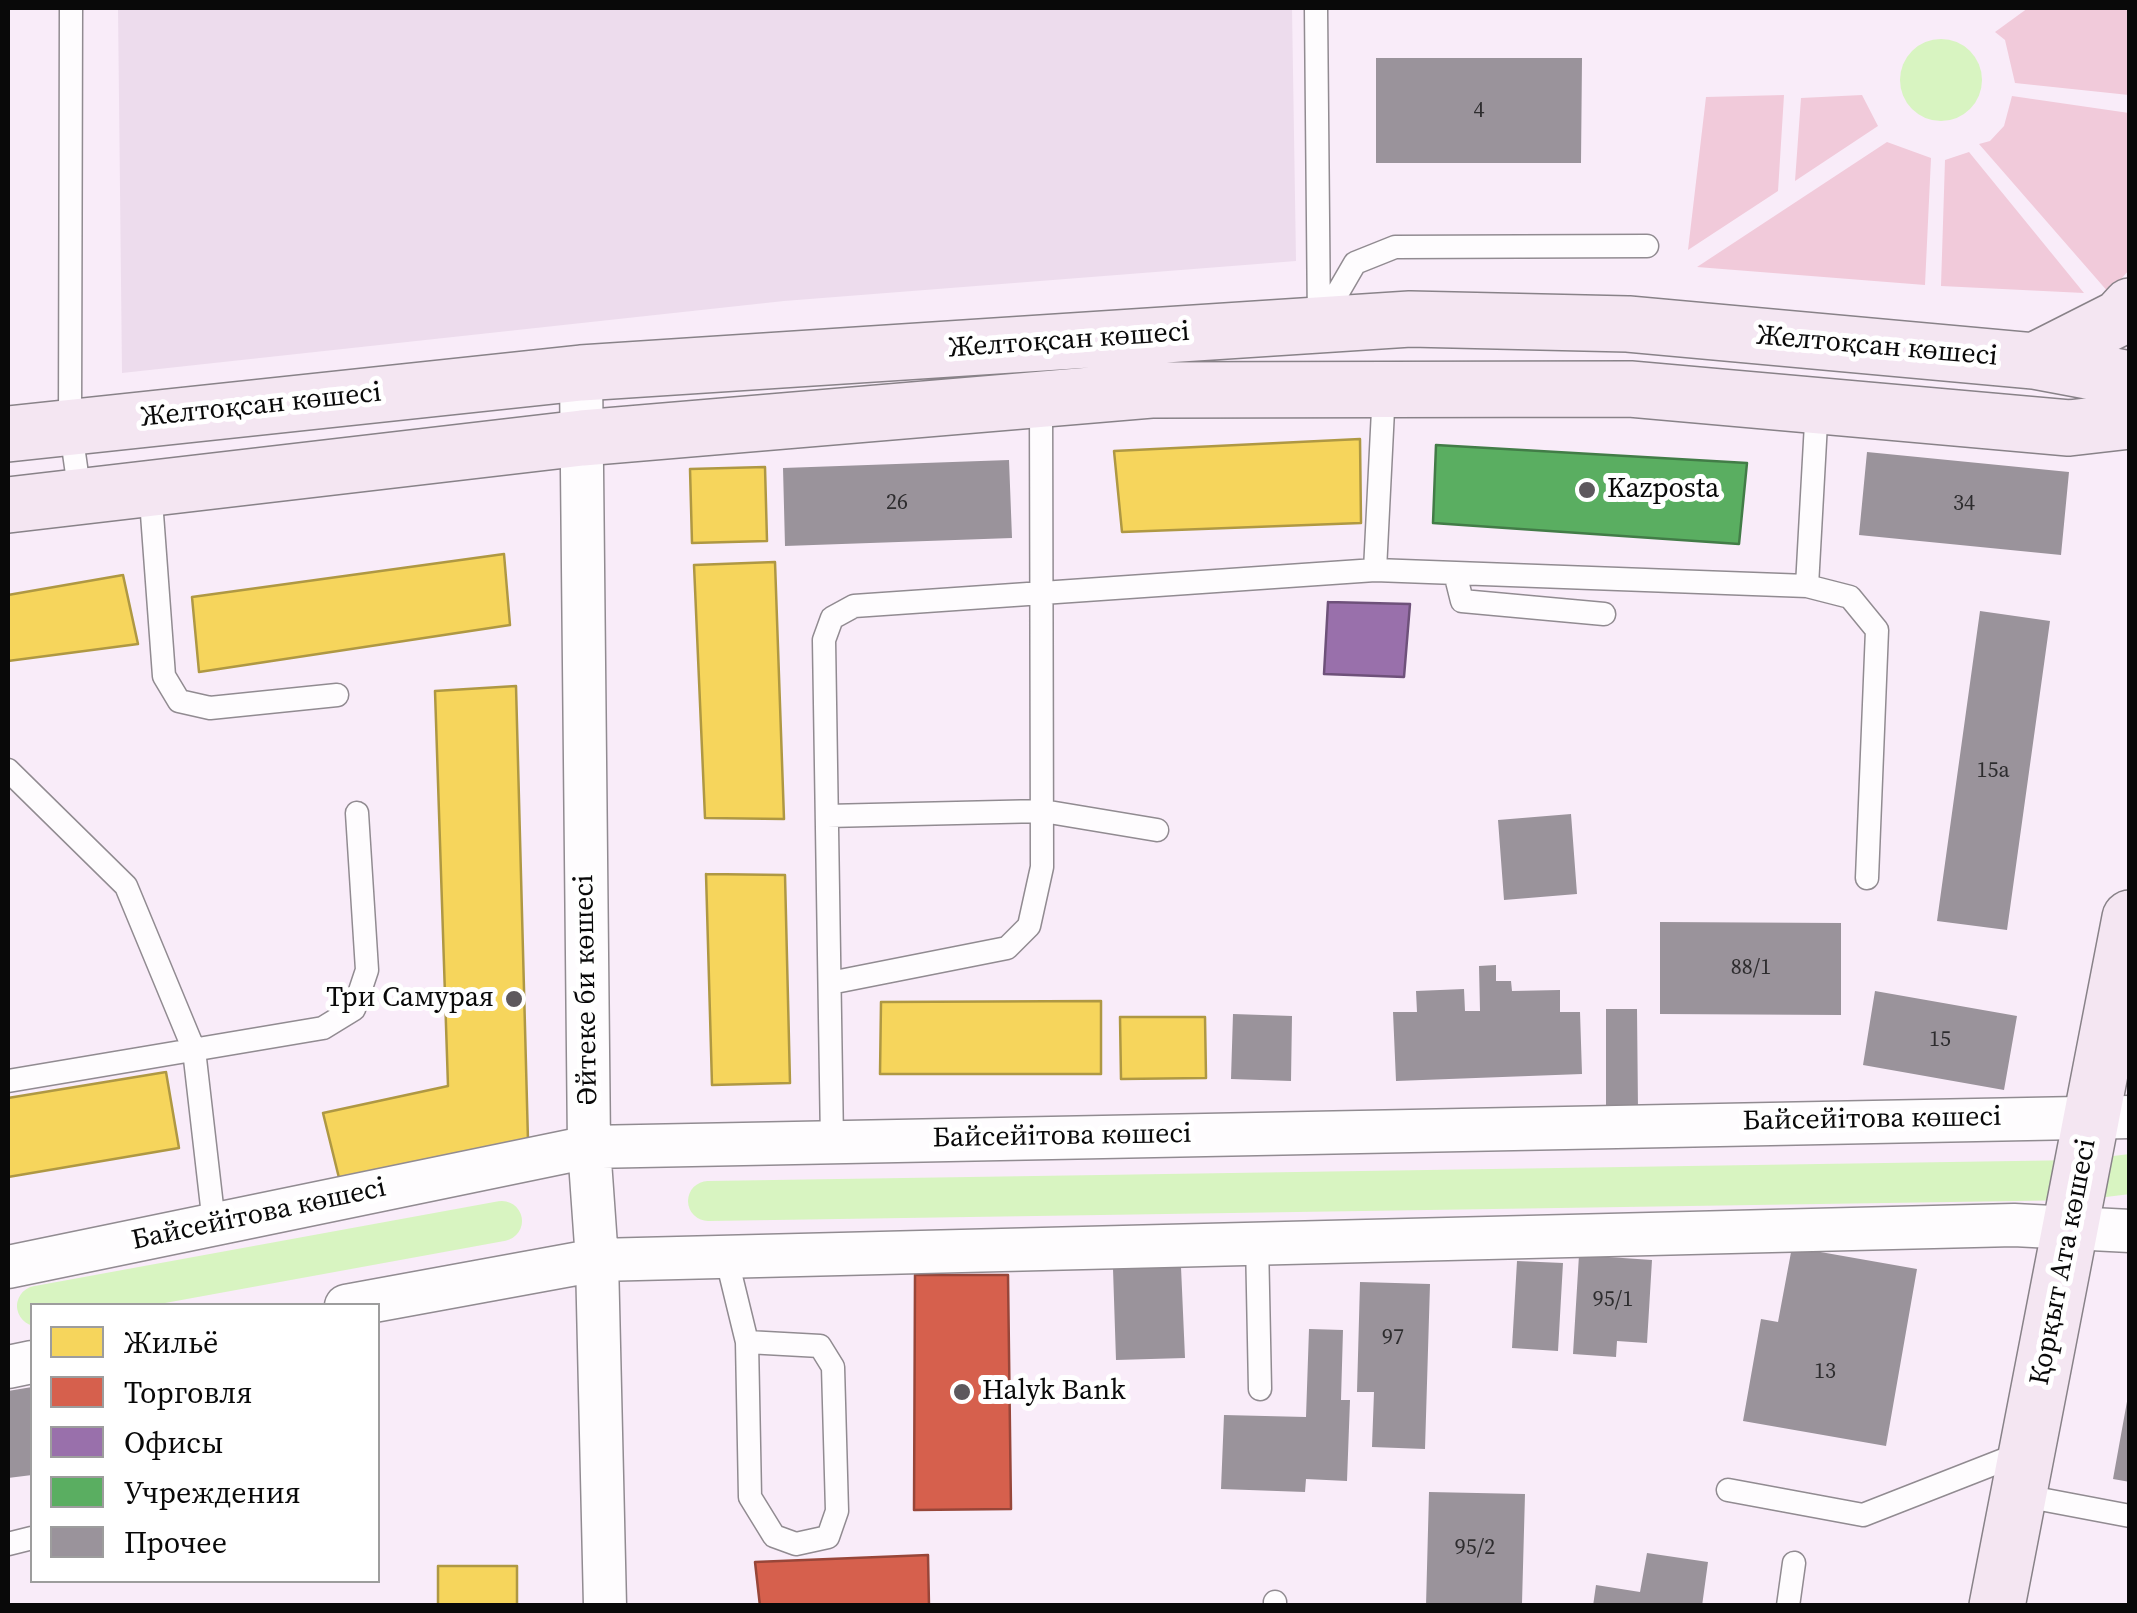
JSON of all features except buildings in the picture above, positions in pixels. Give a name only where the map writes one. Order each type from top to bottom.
[{"type":"street","points":[[2034,361],[2119,318],[2130,306]]},
{"type":"street","name":"Желтоқсан көшесі","points":[[8,434],[581,374],[1410,319],[1628,324],[2034,361],[2130,379]]},
{"type":"street","name":"Әйтеке би көшесі","points":[[581,374],[589,1147],[597,1260],[605,1606]]},
{"type":"street","name":"Желтоқсан көшесі","points":[[8,505],[582,438],[1151,390],[1630,389],[2069,428],[2130,421]]},
{"type":"street","name":"Қорқыт Ата көшесі","points":[[1997,1606],[2068,1228],[2111,1116],[2130,918]]},
{"type":"street","name":"Байсейітова көшесі","points":[[8,1267],[589,1147],[2111,1116]]},
{"type":"street","points":[[362,1303],[597,1260],[2014,1224],[2130,1231]]},
{"type":"lane","points":[[71,8],[70,425],[80,495]]},
{"type":"lane","points":[[1316,8],[1319,324]]},
{"type":"lane","points":[[1319,324],[1356,263],[1395,247],[1647,246]]},
{"type":"lane","points":[[1375,570],[1384,390]]},
{"type":"lane","points":[[830,984],[1007,948],[1028,926],[1042,867],[1041,400]]},
{"type":"lane","points":[[1807,586],[1817,405]]},
{"type":"lane","points":[[150,487],[164,676],[178,701],[210,708],[338,695]]},
{"type":"lane","points":[[832,1142],[824,640],[832,618],[854,606],[1375,570],[1807,586],[1850,597],[1877,630],[1867,878]]},
{"type":"lane","points":[[1455,573],[1462,601],[1604,614]]},
{"type":"lane","points":[[8,770],[126,886],[194,1050],[214,1224]]},
{"type":"lane","points":[[826,816],[1043,811],[1157,830]]},
{"type":"lane","points":[[8,1082],[323,1028],[354,1009],[367,970],[357,812]]},
{"type":"lane","points":[[1257,1241],[1260,1389]]},
{"type":"lane","points":[[726,1256],[747,1342],[750,1498],[774,1536],[796,1544],[828,1537],[837,1511],[833,1367],[820,1346],[747,1342]]},
{"type":"lane","points":[[1728,1490],[1864,1514],[2023,1473],[2130,1516]]},
{"type":"lane","points":[[1788,1606],[1794,1563]]},
{"type":"shaded area","points":[[118,8],[1292,8],[1296,261],[784,301],[122,373]]},
{"type":"shaded area","points":[[2028,8],[2129,8],[2129,95],[2015,83],[2005,40],[1995,32]]},
{"type":"shaded area","points":[[1941,39],[1957,42],[1970,51],[1979,64],[1979,96],[1970,109],[1957,118],[1941,121],[1925,118],[1912,109],[1903,96],[1900,80],[1903,64],[1912,51],[1925,42]]},
{"type":"shaded area","points":[[1784,95],[1778,191],[1688,250],[1706,97]]},
{"type":"shaded area","points":[[1862,95],[1878,126],[1795,181],[1801,98]]},
{"type":"shaded area","points":[[2012,96],[2129,113],[2129,270],[2109,293],[1979,144],[1990,141],[2004,126]]},
{"type":"shaded area","points":[[1887,142],[1931,158],[1925,285],[1697,267]]},
{"type":"shaded area","points":[[1969,152],[2084,293],[1941,286],[1945,160]]},
{"type":"waterway","points":[[708,1201],[2081,1180],[2130,1174]]},
{"type":"waterway","points":[[53,1303],[502,1221]]},
{"type":"place","name":"Kazposta","points":[[1587,490]]},
{"type":"place","name":"Три Самурая","points":[[514,999]]},
{"type":"place","name":"Halyk Bank","points":[[962,1392]]}]
